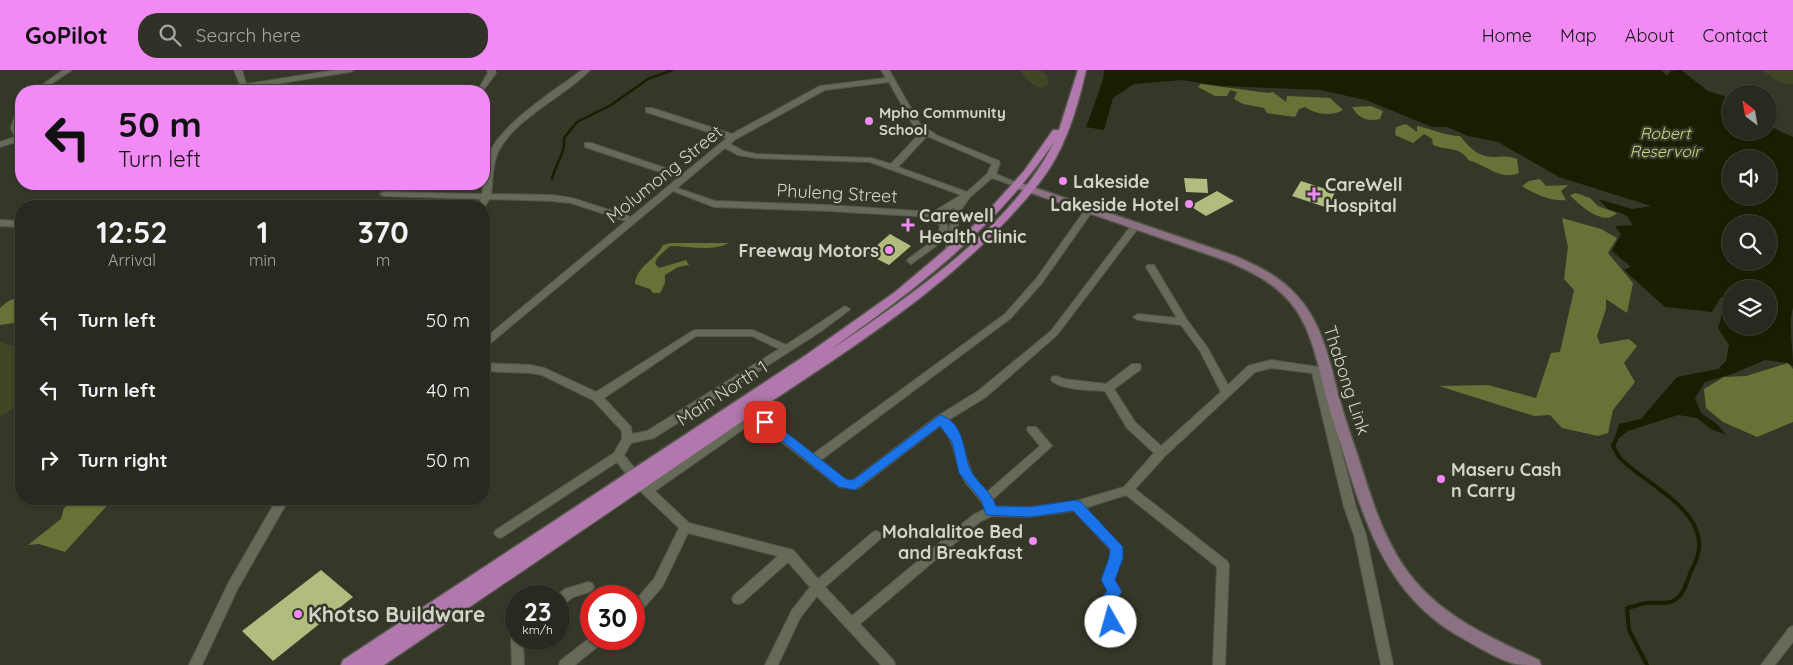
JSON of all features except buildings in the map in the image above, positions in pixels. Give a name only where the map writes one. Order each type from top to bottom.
[{"type":"main road","name":"Main North 1","points":[[370,665],[855,339],[945,274],[979,243],[1052,154],[1067,123],[1082,70]]},
{"type":"main road","name":"Main North 1","points":[[349,665],[640,484],[875,313],[982,224],[1023,187]]},
{"type":"main road","name":"Thabong Link","points":[[1023,187],[1090,208],[1222,255],[1273,280],[1296,301],[1311,328],[1322,371],[1334,399],[1366,506],[1381,546],[1398,571],[1427,604],[1447,620],[1533,665]]},
{"type":"street","points":[[47,85],[68,70]]},
{"type":"street","points":[[238,70],[244,85]]},
{"type":"street","points":[[272,85],[350,70]]},
{"type":"street","points":[[484,85],[489,78],[491,70]]},
{"type":"street","points":[[490,178],[494,153],[500,143],[512,130],[586,70]]},
{"type":"street","points":[[885,70],[918,125],[925,132],[983,155],[996,163],[991,175],[968,195],[935,215],[944,226],[942,237],[911,261]]},
{"type":"street","name":"Molumong Street","points":[[490,339],[683,177],[733,138],[822,88],[890,80]]},
{"type":"street","points":[[649,110],[733,138]]},
{"type":"street","points":[[894,167],[925,132]]},
{"type":"street","points":[[0,144],[15,139]]},
{"type":"street","points":[[724,144],[749,156],[872,160],[968,195]]},
{"type":"street","points":[[588,145],[683,177]]},
{"type":"street","points":[[991,175],[1023,187]]},
{"type":"street","name":"Phuleng Street","points":[[670,188],[714,204],[828,208],[935,215]]},
{"type":"street","points":[[485,200],[488,190]]},
{"type":"street","points":[[384,194],[530,196],[572,201],[632,220]]},
{"type":"street","points":[[949,252],[957,210],[968,195]]},
{"type":"street","points":[[813,460],[1008,316],[1039,282],[1090,208]]},
{"type":"street","points":[[0,223],[15,224]]},
{"type":"street","points":[[640,484],[663,478],[755,415],[843,484],[855,485],[940,420],[982,394],[1059,329],[1136,225]]},
{"type":"street","points":[[1151,267],[1184,322],[1204,350],[1226,392]]},
{"type":"street","points":[[627,439],[650,435],[788,349],[845,309]]},
{"type":"street","points":[[1138,317],[1184,322]]},
{"type":"street","points":[[597,397],[694,333],[753,333],[788,349]]},
{"type":"street","points":[[851,624],[977,518],[991,511],[1030,512],[1076,506],[1128,490],[1161,453],[1252,369],[1271,364],[1322,371],[1350,507],[1360,535],[1387,665]]},
{"type":"street","points":[[490,367],[530,369],[544,372],[597,397],[626,430],[627,439],[618,456],[500,533]]},
{"type":"street","points":[[1056,380],[1063,383],[1108,388],[1136,368]]},
{"type":"street","points":[[1108,388],[1131,425],[1161,453]]},
{"type":"street","points":[[940,420],[951,428],[958,441],[966,473],[987,498],[991,511]]},
{"type":"street","points":[[987,498],[1047,446],[1032,430]]},
{"type":"street","points":[[618,456],[640,484],[685,527],[789,554],[889,665]]},
{"type":"street","points":[[1128,490],[1223,565],[1218,665]]},
{"type":"street","points":[[195,665],[233,586],[280,505]]},
{"type":"street","points":[[1076,506],[1116,547],[1116,558],[1108,580],[1115,592],[1107,600],[1111,622],[1108,634]]},
{"type":"street","points":[[645,598],[658,583],[685,527]]},
{"type":"street","points":[[771,665],[796,614],[817,587],[876,536]]},
{"type":"street","points":[[738,599],[789,554]]},
{"type":"street","points":[[1767,665],[1793,632]]},
{"type":"street","points":[[517,650],[518,665]]},
{"type":"street","points":[[570,663],[585,650]]},
{"type":"shaded area","points":[[1020,70],[1040,70],[1047,75],[1048,85],[1041,88],[1034,85],[1026,79]]},
{"type":"shaded area","points":[[1762,70],[1793,70],[1793,84],[1780,83]]},
{"type":"shaded area","points":[[0,341],[8,345],[15,346],[15,407],[0,416]]},
{"type":"green space","points":[[1201,84],[1268,93],[1273,92],[1286,102],[1287,96],[1330,98],[1343,110],[1323,114],[1305,107],[1299,109],[1295,117],[1267,113],[1264,108],[1243,104],[1234,99],[1237,92],[1230,90],[1227,96],[1215,96],[1198,87]]},
{"type":"green space","points":[[1371,106],[1383,111],[1380,119],[1371,120],[1364,118],[1357,114],[1352,107]]},
{"type":"green space","points":[[1406,124],[1417,132],[1417,126],[1449,135],[1460,136],[1478,153],[1488,157],[1517,159],[1519,173],[1512,175],[1500,174],[1468,160],[1462,153],[1433,145],[1432,139],[1424,134],[1413,143],[1395,135],[1396,127]]},
{"type":"green space","points":[[1540,179],[1546,186],[1568,185],[1561,191],[1566,200],[1543,197],[1522,186],[1529,181]]},
{"type":"green space","points":[[1576,193],[1590,198],[1598,206],[1617,213],[1612,217],[1606,218],[1592,213],[1570,195]]},
{"type":"green space","points":[[1562,218],[1601,229],[1617,238],[1608,253],[1633,283],[1627,313],[1606,299],[1606,309],[1597,336],[1600,344],[1629,339],[1637,346],[1624,363],[1635,382],[1613,410],[1608,433],[1598,436],[1562,428],[1550,415],[1534,416],[1439,386],[1488,385],[1536,398],[1551,353],[1560,352],[1574,290],[1564,279],[1568,247]]},
{"type":"green space","points":[[671,243],[729,243],[707,248],[670,246],[657,258],[655,264],[659,268],[686,260],[689,265],[678,267],[665,275],[665,283],[660,293],[653,293],[650,289],[635,284],[639,272],[663,245]]},
{"type":"green space","points":[[15,298],[15,323],[0,325],[0,308]]},
{"type":"green space","points":[[1788,363],[1793,369],[1793,422],[1757,437],[1723,422],[1706,408],[1704,389],[1724,377],[1746,376]]},
{"type":"green space","points":[[68,505],[108,505],[65,552],[39,544],[28,545],[61,519],[64,508]]},
{"type":"water","name":"Robert Reservoir","points":[[1104,70],[1661,70],[1667,76],[1671,71],[1681,70],[1708,91],[1722,95],[1722,140],[1778,140],[1778,130],[1793,137],[1793,307],[1791,329],[1793,366],[1788,363],[1765,360],[1732,374],[1705,382],[1695,398],[1701,413],[1717,424],[1726,435],[1711,429],[1697,418],[1678,415],[1628,431],[1613,443],[1619,424],[1641,419],[1677,377],[1718,369],[1726,361],[1729,345],[1723,335],[1777,335],[1777,280],[1722,280],[1722,297],[1712,312],[1665,307],[1624,270],[1631,267],[1612,251],[1621,234],[1615,226],[1633,225],[1626,215],[1608,209],[1598,199],[1632,209],[1651,206],[1559,177],[1498,142],[1468,136],[1447,127],[1432,127],[1366,100],[1320,90],[1220,86],[1182,80],[1134,84],[1113,98],[1104,130],[1086,127],[1103,80]]},
{"type":"water","name":"Robert Reservoir","points":[[1722,315],[1722,334],[1718,328]]},
{"type":"waterway","points":[[552,179],[562,153],[564,138],[577,122],[611,105],[648,79],[672,70]]},
{"type":"waterway","points":[[1616,440],[1613,446],[1619,457],[1677,504],[1689,517],[1697,532],[1699,549],[1686,585],[1679,596],[1671,602],[1646,603],[1627,608],[1629,630],[1647,665]]},
{"type":"place","name":"Mpho Community School","points":[[869,121]]},
{"type":"place","name":"Lakeside","points":[[1063,181]]},
{"type":"place","name":"CareWell Hospital","points":[[1314,194]]},
{"type":"place","name":"Lakeside Hotel","points":[[1189,204]]},
{"type":"place","name":"Carewell Health Clinic","points":[[908,225]]},
{"type":"place","name":"Freeway Motors","points":[[889,250]]},
{"type":"place","name":"Maseru Cash n Carry","points":[[1441,479]]},
{"type":"place","name":"Mohalalitoe Bed and Breakfast","points":[[1033,541]]},
{"type":"place","name":"Khotso Buildware","points":[[298,614]]},
{"type":"route","points":[[765,422],[775,428],[843,484],[855,485],[940,420],[951,428],[962,452],[966,473],[987,498],[991,511],[1030,512],[1076,506],[1116,547],[1116,558],[1108,580],[1115,592],[1107,600],[1111,622]]}]
